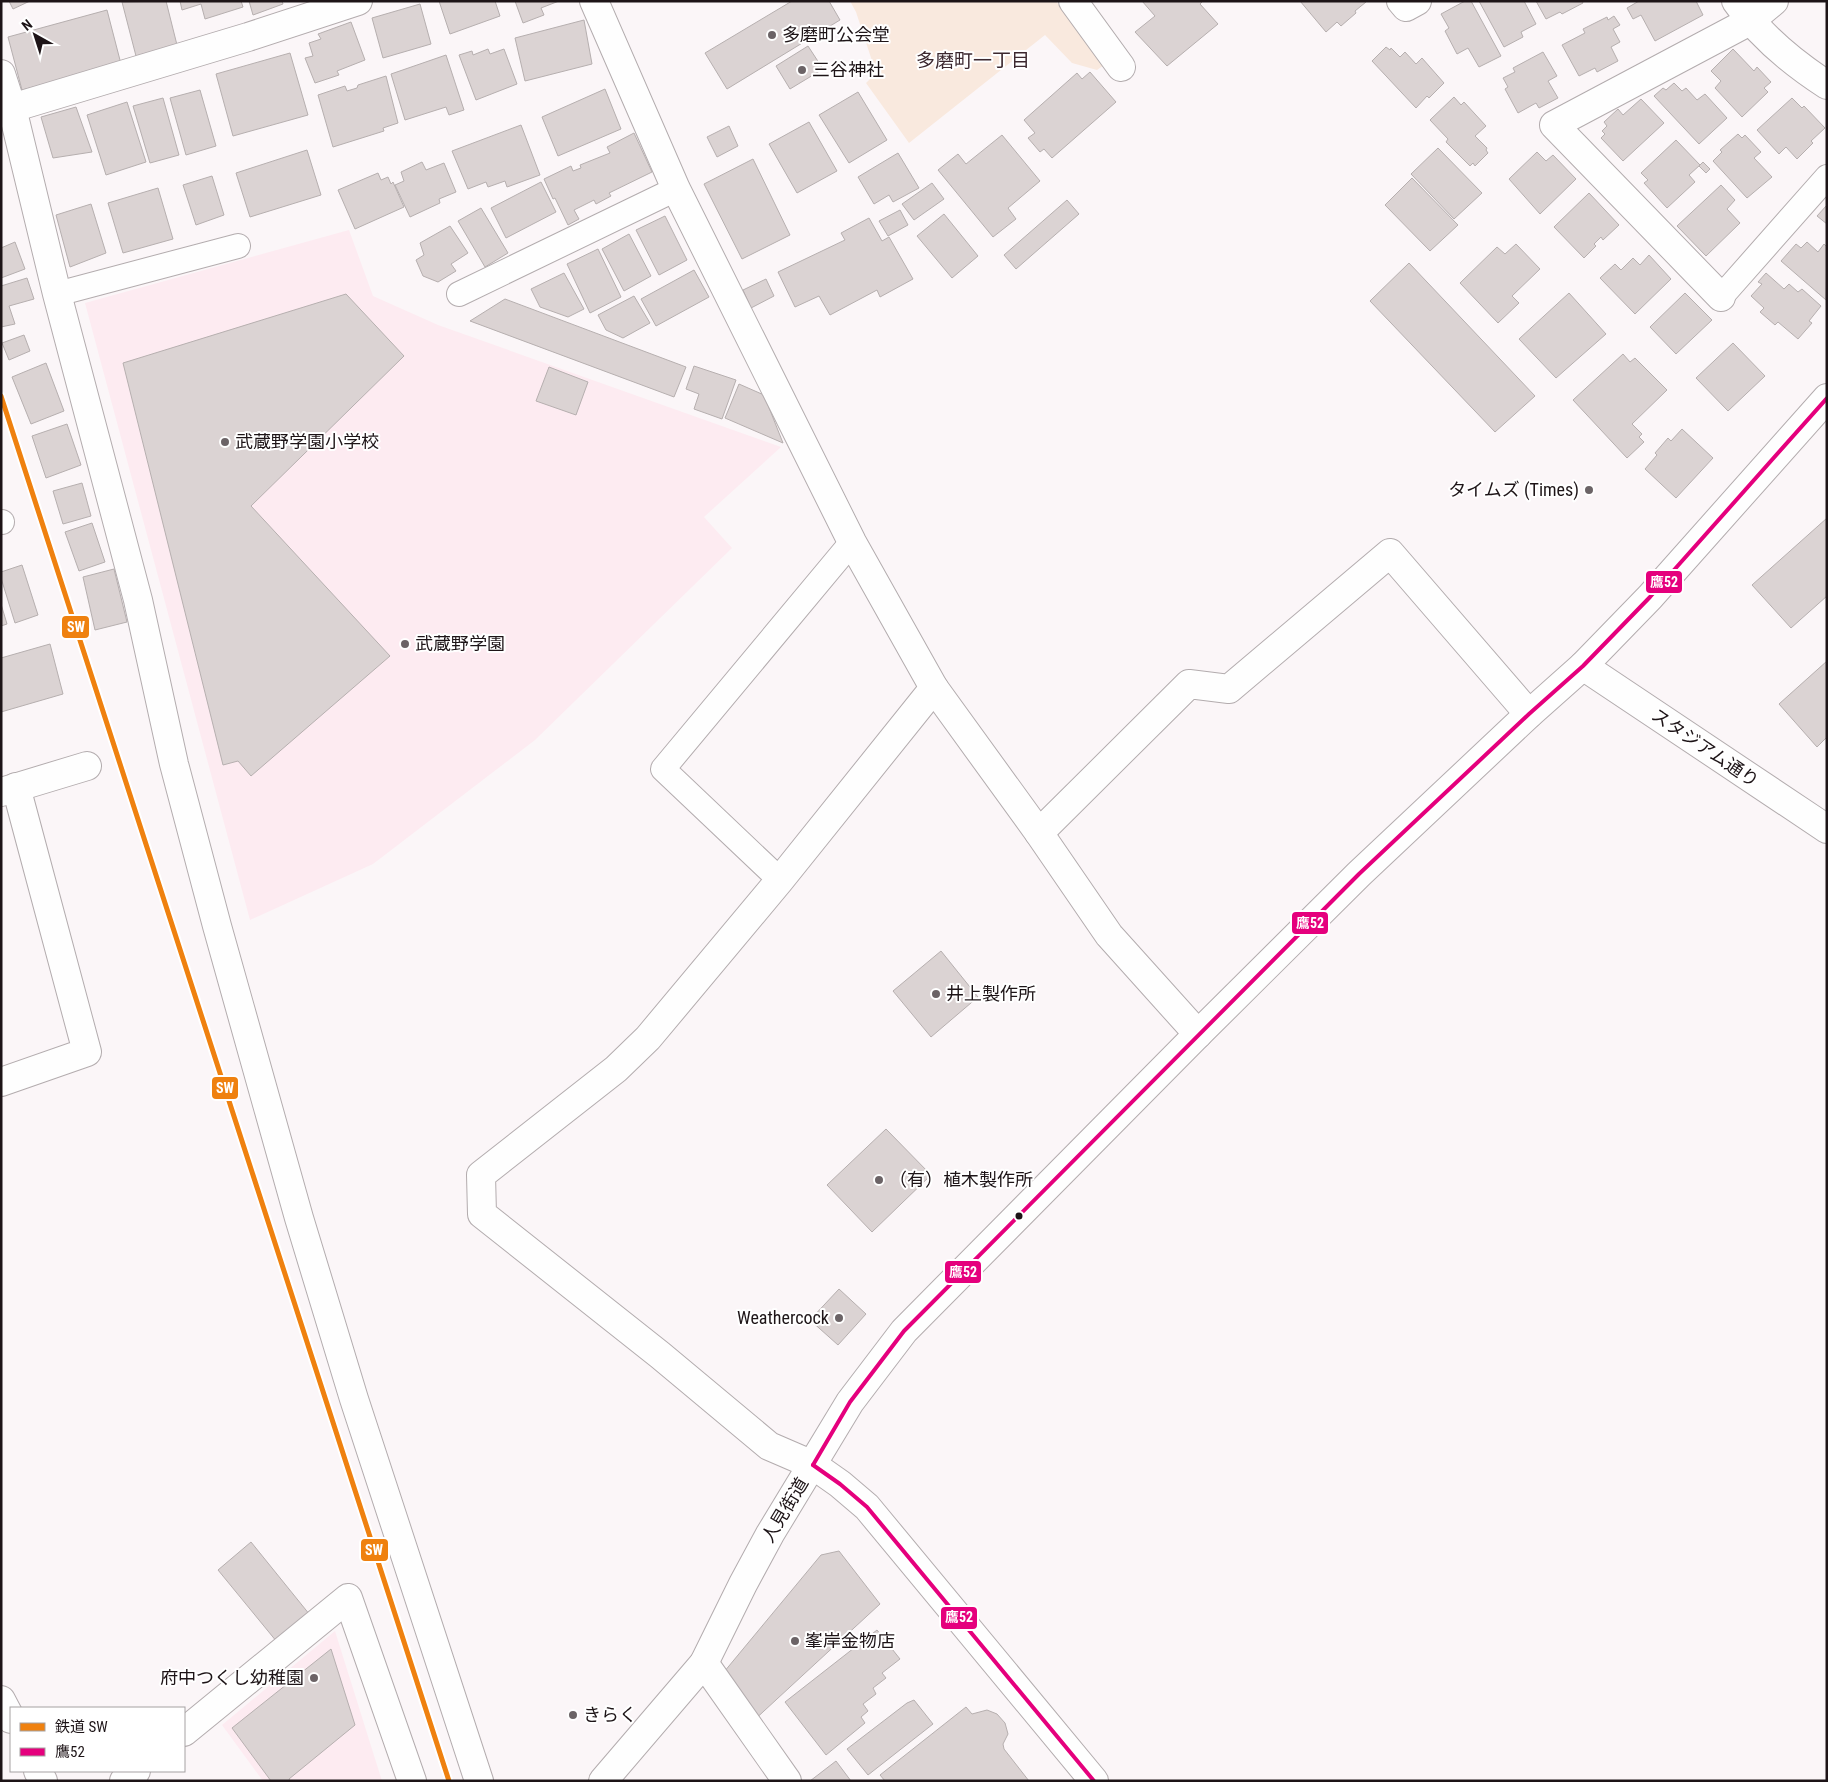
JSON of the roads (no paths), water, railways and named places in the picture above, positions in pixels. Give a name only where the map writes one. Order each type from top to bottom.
[{"type":"street","points":[[12,108],[248,37],[358,1]]},
{"type":"street","points":[[594,1],[676,189],[852,542],[934,688],[1039,833],[1109,935],[1198,1034]]},
{"type":"street","points":[[1073,1],[1122,66]]},
{"type":"street","points":[[1400,1],[1406,7],[1417,1]]},
{"type":"street","points":[[1722,297],[1554,125],[1743,11],[1774,1]]},
{"type":"street","points":[[1743,11],[1806,72],[1827,85]]},
{"type":"street","points":[[1,74],[12,108],[57,294],[138,600],[176,773],[217,926],[294,1200],[354,1399],[480,1781]]},
{"type":"street","name":"人見街道","points":[[603,1781],[704,1663],[770,1534],[850,1402],[904,1331],[1359,874],[1529,714],[1583,666],[1650,596],[1757,475],[1825,404]]},
{"type":"street","points":[[1039,833],[1190,684],[1229,689],[1390,553],[1529,714]]},
{"type":"street","name":"スタジアム通り","points":[[1583,666],[1827,829]]},
{"type":"street","points":[[934,688],[780,880],[648,1038],[616,1069],[481,1176],[482,1214],[660,1355],[769,1446],[813,1465],[840,1484],[867,1507],[1094,1781]]},
{"type":"street","points":[[1,1082],[87,1052],[8,790],[86,766]]},
{"type":"street","points":[[185,1731],[348,1598],[412,1781]]},
{"type":"street","points":[[704,1663],[788,1781]]},
{"type":"street","points":[[1,1700],[10,1717]]},
{"type":"street","points":[[124,1781],[135,1772]]},
{"type":"lane","points":[[1722,297],[1827,177]]},
{"type":"lane","points":[[459,294],[676,189]]},
{"type":"lane","points":[[57,294],[238,246]]},
{"type":"lane","points":[[780,880],[663,768],[852,542]]},
{"type":"rail line","name":"SW","points":[[1,396],[449,1781]]},
{"type":"place","name":"多磨町公会堂","points":[[772,35]]},
{"type":"place","name":"三谷神社","points":[[802,70]]},
{"type":"place","name":"武蔵野学園小学校","points":[[225,442]]},
{"type":"place","name":"タイムズ (Times)","points":[[1589,490]]},
{"type":"place","name":"武蔵野学園","points":[[405,644]]},
{"type":"place","name":"井上製作所","points":[[936,994]]},
{"type":"place","name":"（有）植木製作所","points":[[879,1180]]},
{"type":"place","name":"Weathercock","points":[[839,1318]]},
{"type":"place","name":"峯岸金物店","points":[[795,1641]]},
{"type":"place","name":"府中つくし幼稚園","points":[[314,1678]]},
{"type":"place","name":"きらく","points":[[573,1715]]},
{"type":"district","name":"多磨町一丁目","points":[[973,60]]}]
